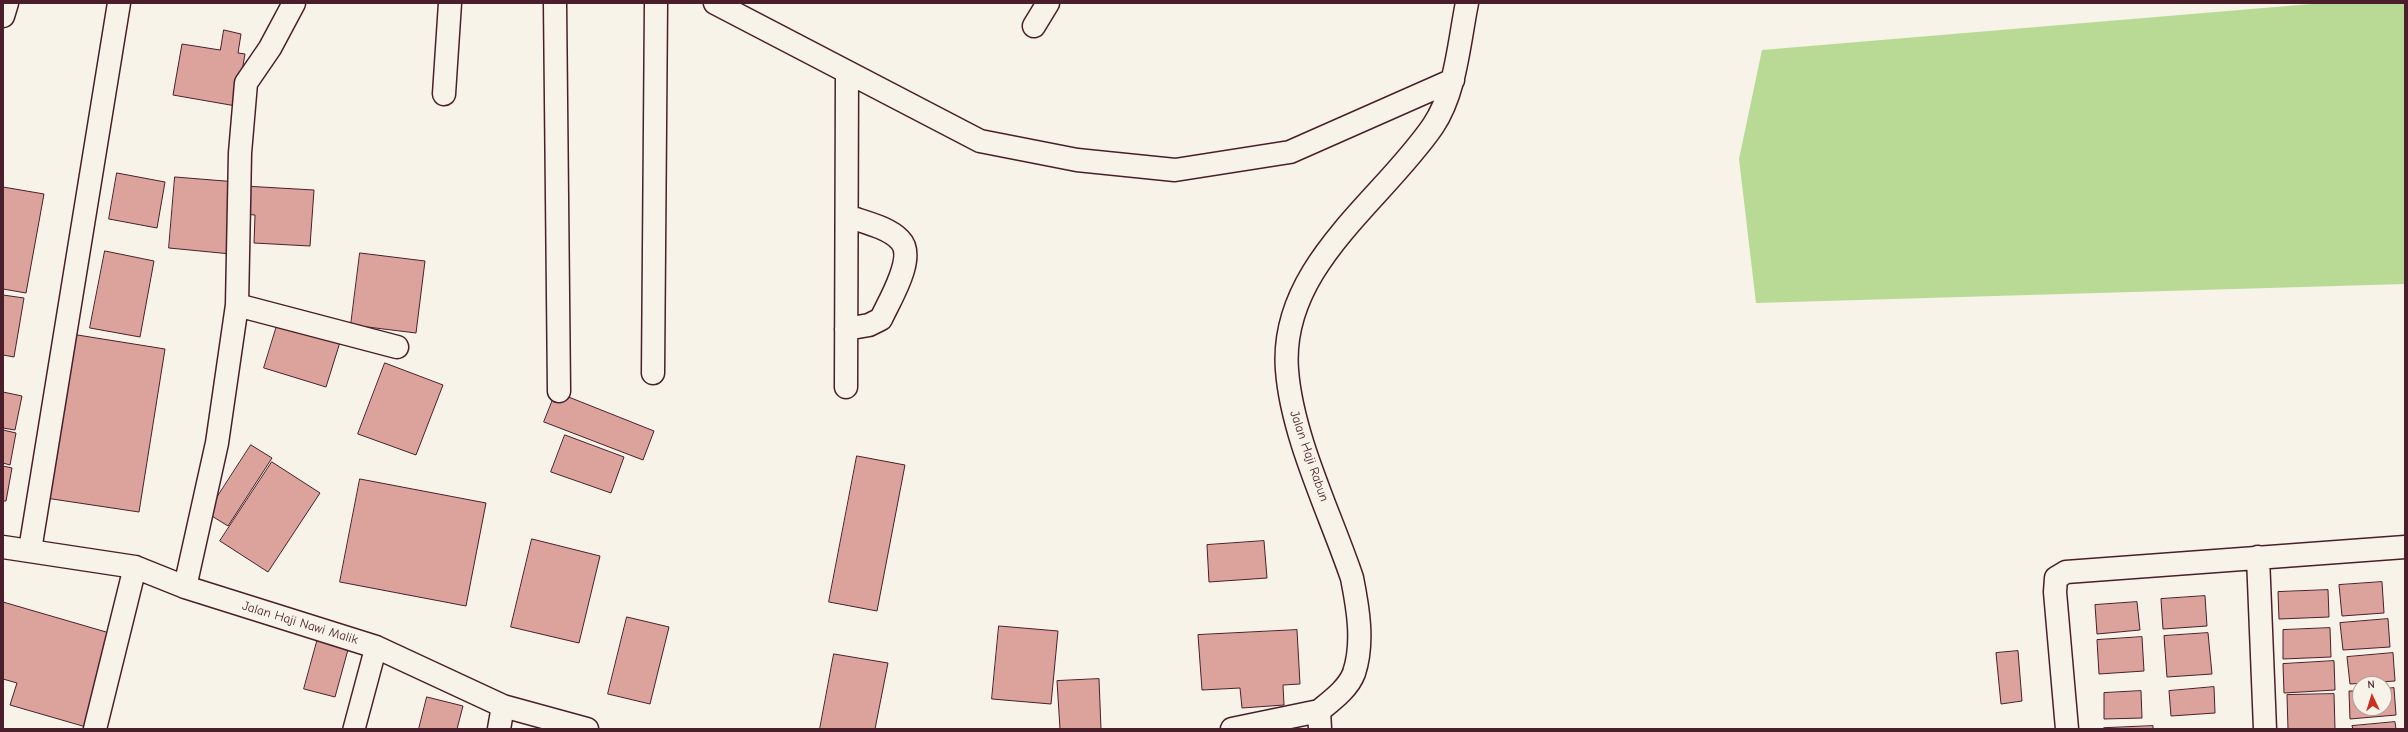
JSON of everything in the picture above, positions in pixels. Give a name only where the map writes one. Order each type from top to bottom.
[{"type":"street","points":[[3,16],[7,3]]},
{"type":"street","points":[[30,550],[119,3]]},
{"type":"street","points":[[185,587],[217,443],[237,305],[240,153],[246,83],[270,48],[294,3]]},
{"type":"street","points":[[444,94],[450,3]]},
{"type":"street","points":[[555,3],[560,391]]},
{"type":"street","points":[[653,373],[656,3]]},
{"type":"street","points":[[714,3],[980,141],[1077,160],[1175,170],[1290,152],[1453,80]]},
{"type":"street","points":[[1034,26],[1048,3]]},
{"type":"street","name":"Jalan Haji Rabun","points":[[1319,720],[1354,673],[1359,637],[1352,578],[1292,412],[1287,370],[1287,342],[1292,315],[1320,263],[1351,222],[1397,171],[1434,125],[1453,80],[1467,3]]},
{"type":"street","points":[[846,387],[847,72]]},
{"type":"street","points":[[846,329],[869,325],[881,319],[905,266],[906,252],[900,240],[888,232],[847,216]]},
{"type":"street","points":[[237,305],[397,347]]},
{"type":"street","name":"Jalan Haji Nawi Malik","points":[[3,547],[135,566],[185,587],[376,647],[503,706],[587,729]]},
{"type":"street","points":[[2067,729],[2055,592],[2056,578],[2066,572],[2405,547]]},
{"type":"street","points":[[2258,557],[2264,729]]},
{"type":"street","points":[[95,729],[135,566]]},
{"type":"street","points":[[498,729],[503,706]]},
{"type":"street","points":[[1232,729],[1319,720]]},
{"type":"lane","points":[[354,729],[376,647]]},
{"type":"green space","points":[[2323,3],[2405,3],[2405,284],[1756,303],[1739,159],[1762,50]]},
{"type":"building","points":[[224,30],[241,34],[238,53],[245,54],[236,106],[173,95],[182,44],[220,50]]},
{"type":"building","points":[[117,173],[165,182],[157,228],[109,219]]},
{"type":"building","points":[[175,177],[237,182],[231,254],[169,248]]},
{"type":"building","points":[[244,186],[314,190],[310,246],[254,243],[255,215],[242,214]]},
{"type":"building","points":[[3,187],[44,194],[26,293],[3,289]]},
{"type":"building","points":[[105,251],[154,261],[140,337],[90,328]]},
{"type":"building","points":[[360,253],[425,261],[416,333],[351,325]]},
{"type":"building","points":[[3,295],[24,298],[14,357],[3,355]]},
{"type":"building","points":[[279,319],[341,339],[326,387],[264,368]]},
{"type":"building","points":[[65,333],[165,349],[139,512],[39,497]]},
{"type":"building","points":[[385,363],[443,385],[416,455],[358,434]]},
{"type":"building","points":[[3,392],[22,396],[15,430],[3,428]]},
{"type":"building","points":[[556,392],[654,431],[643,460],[544,422]]},
{"type":"building","points":[[3,430],[16,433],[10,465],[3,463]]},
{"type":"building","points":[[565,435],[624,457],[611,493],[551,472]]},
{"type":"building","points":[[251,445],[272,458],[228,526],[207,513]]},
{"type":"building","points":[[857,456],[905,465],[877,611],[829,602]]},
{"type":"building","points":[[272,462],[320,493],[268,572],[220,541]]},
{"type":"building","points":[[3,466],[12,468],[6,501],[3,501]]},
{"type":"building","points":[[360,479],[486,503],[466,606],[340,582]]},
{"type":"building","points":[[532,539],[600,556],[579,643],[511,627]]},
{"type":"building","points":[[1264,541],[1267,578],[1209,582],[1207,545]]},
{"type":"building","points":[[2382,582],[2384,613],[2342,616],[2339,585]]},
{"type":"building","points":[[2328,590],[2329,617],[2279,619],[2278,592]]},
{"type":"building","points":[[2205,596],[2207,626],[2163,629],[2161,599]]},
{"type":"building","points":[[3,602],[113,634],[86,727],[10,705],[17,683],[3,679]]},
{"type":"building","points":[[2137,602],[2140,630],[2097,634],[2095,605]]},
{"type":"building","points":[[627,617],[669,627],[650,704],[608,694]]},
{"type":"building","points":[[2388,619],[2390,647],[2343,650],[2340,623]]},
{"type":"building","points":[[999,626],[1058,631],[1051,704],[992,699]]},
{"type":"building","points":[[2330,628],[2331,657],[2283,659],[2283,630]]},
{"type":"building","points":[[1297,630],[1300,684],[1283,685],[1284,705],[1242,708],[1240,688],[1202,690],[1198,635]]},
{"type":"building","points":[[2208,633],[2212,674],[2167,677],[2164,636]]},
{"type":"building","points":[[2142,637],[2144,671],[2099,674],[2097,640]]},
{"type":"building","points":[[318,638],[349,646],[335,697],[304,689]]},
{"type":"building","points":[[2018,651],[2022,701],[2001,704],[1996,653]]},
{"type":"building","points":[[2393,653],[2395,681],[2392,681],[2392,676],[2352,676],[2352,684],[2350,684],[2347,657]]},
{"type":"building","points":[[834,654],[888,663],[875,729],[820,729]]},
{"type":"building","points":[[2334,661],[2335,690],[2284,693],[2283,664]]},
{"type":"building","points":[[1099,679],[1101,729],[1060,729],[1057,681]]},
{"type":"building","points":[[2214,687],[2215,713],[2171,716],[2169,691]]},
{"type":"building","points":[[2392,688],[2394,688],[2396,715],[2392,715]]},
{"type":"building","points":[[2141,691],[2142,718],[2104,719],[2104,693]]},
{"type":"building","points":[[2349,691],[2352,691],[2352,716],[2384,716],[2350,719]]},
{"type":"building","points":[[2334,694],[2335,729],[2288,729],[2287,695]]},
{"type":"building","points":[[427,697],[463,706],[457,729],[419,729]]},
{"type":"building","points":[[2395,722],[2396,729],[2353,729],[2352,726]]},
{"type":"building","points":[[2153,726],[2153,729],[2104,728]]}]
